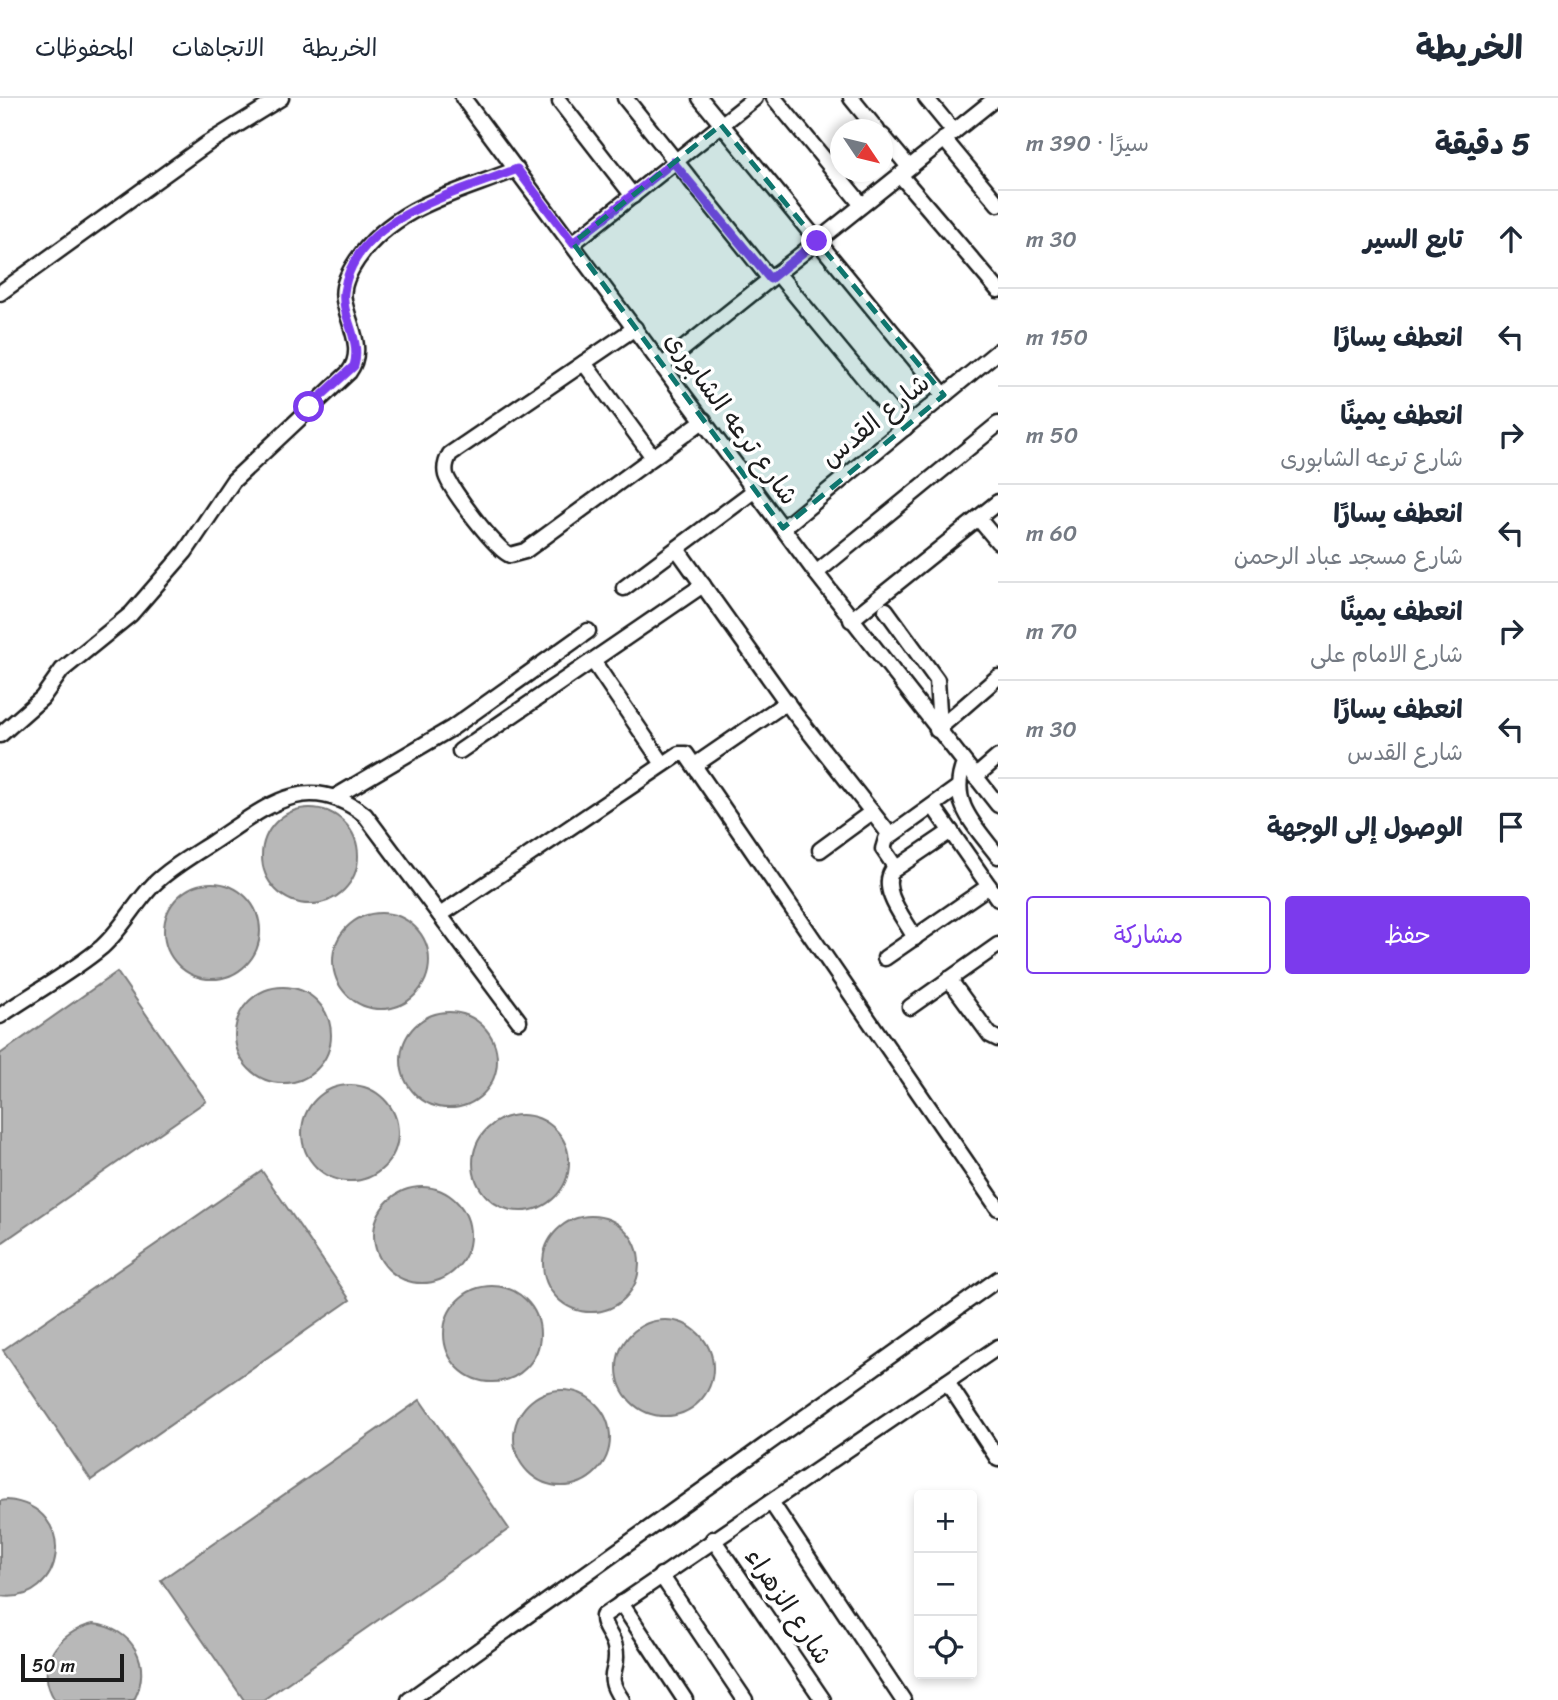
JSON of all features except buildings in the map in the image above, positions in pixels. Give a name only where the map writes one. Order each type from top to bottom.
[{"type":"street","points":[[0,293],[208,143],[281,98]]},
{"type":"street","name":"شارع ترعه الشابورى","points":[[463,98],[816,573],[998,805]]},
{"type":"street","points":[[625,98],[673,162],[905,428]]},
{"type":"street","points":[[700,98],[944,395]]},
{"type":"street","points":[[573,243],[755,98]]},
{"type":"street","points":[[774,98],[862,205]]},
{"type":"street","points":[[850,98],[868,119]]},
{"type":"street","points":[[926,98],[998,204]]},
{"type":"street","points":[[560,102],[632,196]]},
{"type":"street","points":[[663,365],[949,135],[995,105]]},
{"type":"street","points":[[893,152],[998,290]]},
{"type":"street","points":[[0,735],[42,698],[62,670],[131,614],[185,552],[233,481],[354,366],[356,345],[343,298],[346,279],[367,247],[400,216],[517,169]]},
{"type":"street","points":[[635,328],[454,450],[447,459],[445,470],[448,480],[497,547],[510,555],[525,551],[704,420]]},
{"type":"street","name":"شارع القدس","points":[[783,528],[998,351]]},
{"type":"street","points":[[584,363],[653,457]]},
{"type":"street","points":[[816,573],[998,424]]},
{"type":"street","points":[[624,588],[755,490]]},
{"type":"street","points":[[852,620],[998,502]]},
{"type":"street","points":[[978,518],[998,542]]},
{"type":"street","points":[[677,548],[795,715],[890,835]]},
{"type":"street","points":[[460,751],[702,585]]},
{"type":"street","points":[[886,610],[934,673],[939,688],[939,728]]},
{"type":"street","points":[[335,797],[452,728],[588,631]]},
{"type":"street","points":[[593,661],[663,764]]},
{"type":"street","points":[[939,728],[998,677]]},
{"type":"street","points":[[695,765],[787,702]]},
{"type":"street","points":[[440,915],[683,753],[695,765],[998,1208]]},
{"type":"street","points":[[975,777],[998,757]]},
{"type":"street","points":[[896,869],[883,849],[883,844],[890,835],[957,788],[964,764]]},
{"type":"street","points":[[957,788],[967,814],[998,856]]},
{"type":"street","points":[[0,1016],[100,948],[126,922],[151,887],[170,870],[277,800],[312,793],[335,797],[365,815],[519,1021]]},
{"type":"street","points":[[933,806],[998,899]]},
{"type":"street","points":[[820,850],[872,813]]},
{"type":"street","points":[[915,938],[888,890],[889,876],[951,831]]},
{"type":"street","points":[[885,958],[989,886]]},
{"type":"street","points":[[909,1007],[998,945]]},
{"type":"street","points":[[949,979],[990,1035],[998,1039]]},
{"type":"street","points":[[409,1700],[998,1279]]},
{"type":"street","points":[[622,1700],[612,1686],[615,1647],[602,1619],[713,1539],[998,1347]]},
{"type":"street","points":[[947,1382],[998,1459]]},
{"type":"street","points":[[771,1502],[903,1700]]},
{"type":"street","name":"شارع الزهراء","points":[[713,1539],[823,1700]]},
{"type":"street","points":[[661,1575],[745,1700]]},
{"type":"street","points":[[621,1603],[685,1700]]},
{"type":"highlighted area","points":[[721,125],[944,395],[783,528],[573,243]]},
{"type":"shaded area","points":[[310,808],[328,812],[344,822],[354,838],[358,856],[354,874],[344,890],[328,900],[310,904],[292,900],[276,890],[266,874],[262,856],[266,838],[276,822],[292,812]]},
{"type":"shaded area","points":[[212,883],[230,887],[246,897],[256,913],[260,931],[256,949],[246,965],[230,975],[212,979],[194,975],[178,965],[168,949],[164,931],[168,913],[178,897],[194,887]]},
{"type":"shaded area","points":[[381,913],[399,917],[415,927],[425,943],[429,961],[425,979],[415,995],[399,1005],[381,1009],[363,1005],[347,995],[337,979],[333,961],[337,943],[347,927],[363,917]]},
{"type":"shaded area","points":[[117,972],[206,1101],[0,1244],[0,1054]]},
{"type":"shaded area","points":[[283,987],[301,991],[317,1001],[327,1017],[331,1035],[327,1053],[317,1069],[301,1079],[283,1083],[265,1079],[249,1069],[239,1053],[235,1035],[239,1017],[249,1001],[265,991]]},
{"type":"shaded area","points":[[449,1012],[467,1016],[483,1026],[493,1042],[497,1060],[493,1078],[483,1094],[467,1104],[449,1108],[431,1104],[415,1094],[405,1078],[401,1060],[405,1042],[415,1026],[431,1016]]},
{"type":"shaded area","points":[[350,1085],[368,1089],[384,1099],[394,1115],[398,1133],[394,1151],[384,1167],[368,1177],[350,1181],[332,1177],[316,1167],[306,1151],[302,1133],[306,1115],[316,1099],[332,1089]]},
{"type":"shaded area","points":[[521,1115],[539,1119],[555,1129],[565,1145],[569,1163],[565,1181],[555,1197],[539,1207],[521,1211],[503,1207],[487,1197],[477,1181],[473,1163],[477,1145],[487,1129],[503,1119]]},
{"type":"shaded area","points":[[262,1171],[350,1300],[91,1480],[3,1350]]},
{"type":"shaded area","points":[[422,1187],[440,1191],[456,1201],[466,1217],[470,1235],[466,1253],[456,1269],[440,1279],[422,1283],[404,1279],[388,1269],[378,1253],[374,1235],[378,1217],[388,1201],[404,1191]]},
{"type":"shaded area","points":[[591,1216],[609,1220],[625,1230],[635,1246],[639,1264],[635,1282],[625,1298],[609,1308],[591,1312],[573,1308],[557,1298],[547,1282],[543,1264],[547,1246],[557,1230],[573,1220]]},
{"type":"shaded area","points":[[492,1286],[510,1290],[526,1300],[536,1316],[540,1334],[536,1352],[526,1368],[510,1378],[492,1382],[474,1378],[458,1368],[448,1352],[444,1334],[448,1316],[458,1300],[474,1290]]},
{"type":"shaded area","points":[[665,1320],[683,1324],[699,1334],[709,1350],[713,1368],[709,1386],[699,1402],[683,1412],[665,1416],[647,1412],[631,1402],[621,1386],[617,1368],[621,1350],[631,1334],[647,1324]]},
{"type":"shaded area","points":[[562,1390],[580,1394],[596,1404],[606,1420],[610,1438],[606,1456],[596,1472],[580,1482],[562,1486],[544,1482],[528,1472],[518,1456],[514,1438],[518,1420],[528,1404],[544,1394]]},
{"type":"shaded area","points":[[420,1400],[509,1529],[263,1700],[244,1700],[161,1580]]},
{"type":"shaded area","points":[[7,1500],[31,1507],[46,1519],[54,1536],[56,1554],[50,1572],[39,1586],[22,1595],[0,1596],[0,1501]]},
{"type":"shaded area","points":[[93,1624],[119,1633],[129,1640],[136,1650],[141,1674],[134,1700],[55,1700],[47,1675],[53,1652],[69,1634]]},
{"type":"route","points":[[309,407],[354,366],[356,345],[343,298],[346,279],[367,247],[400,216],[517,169],[573,243],[673,162],[770,279],[817,241]]}]
